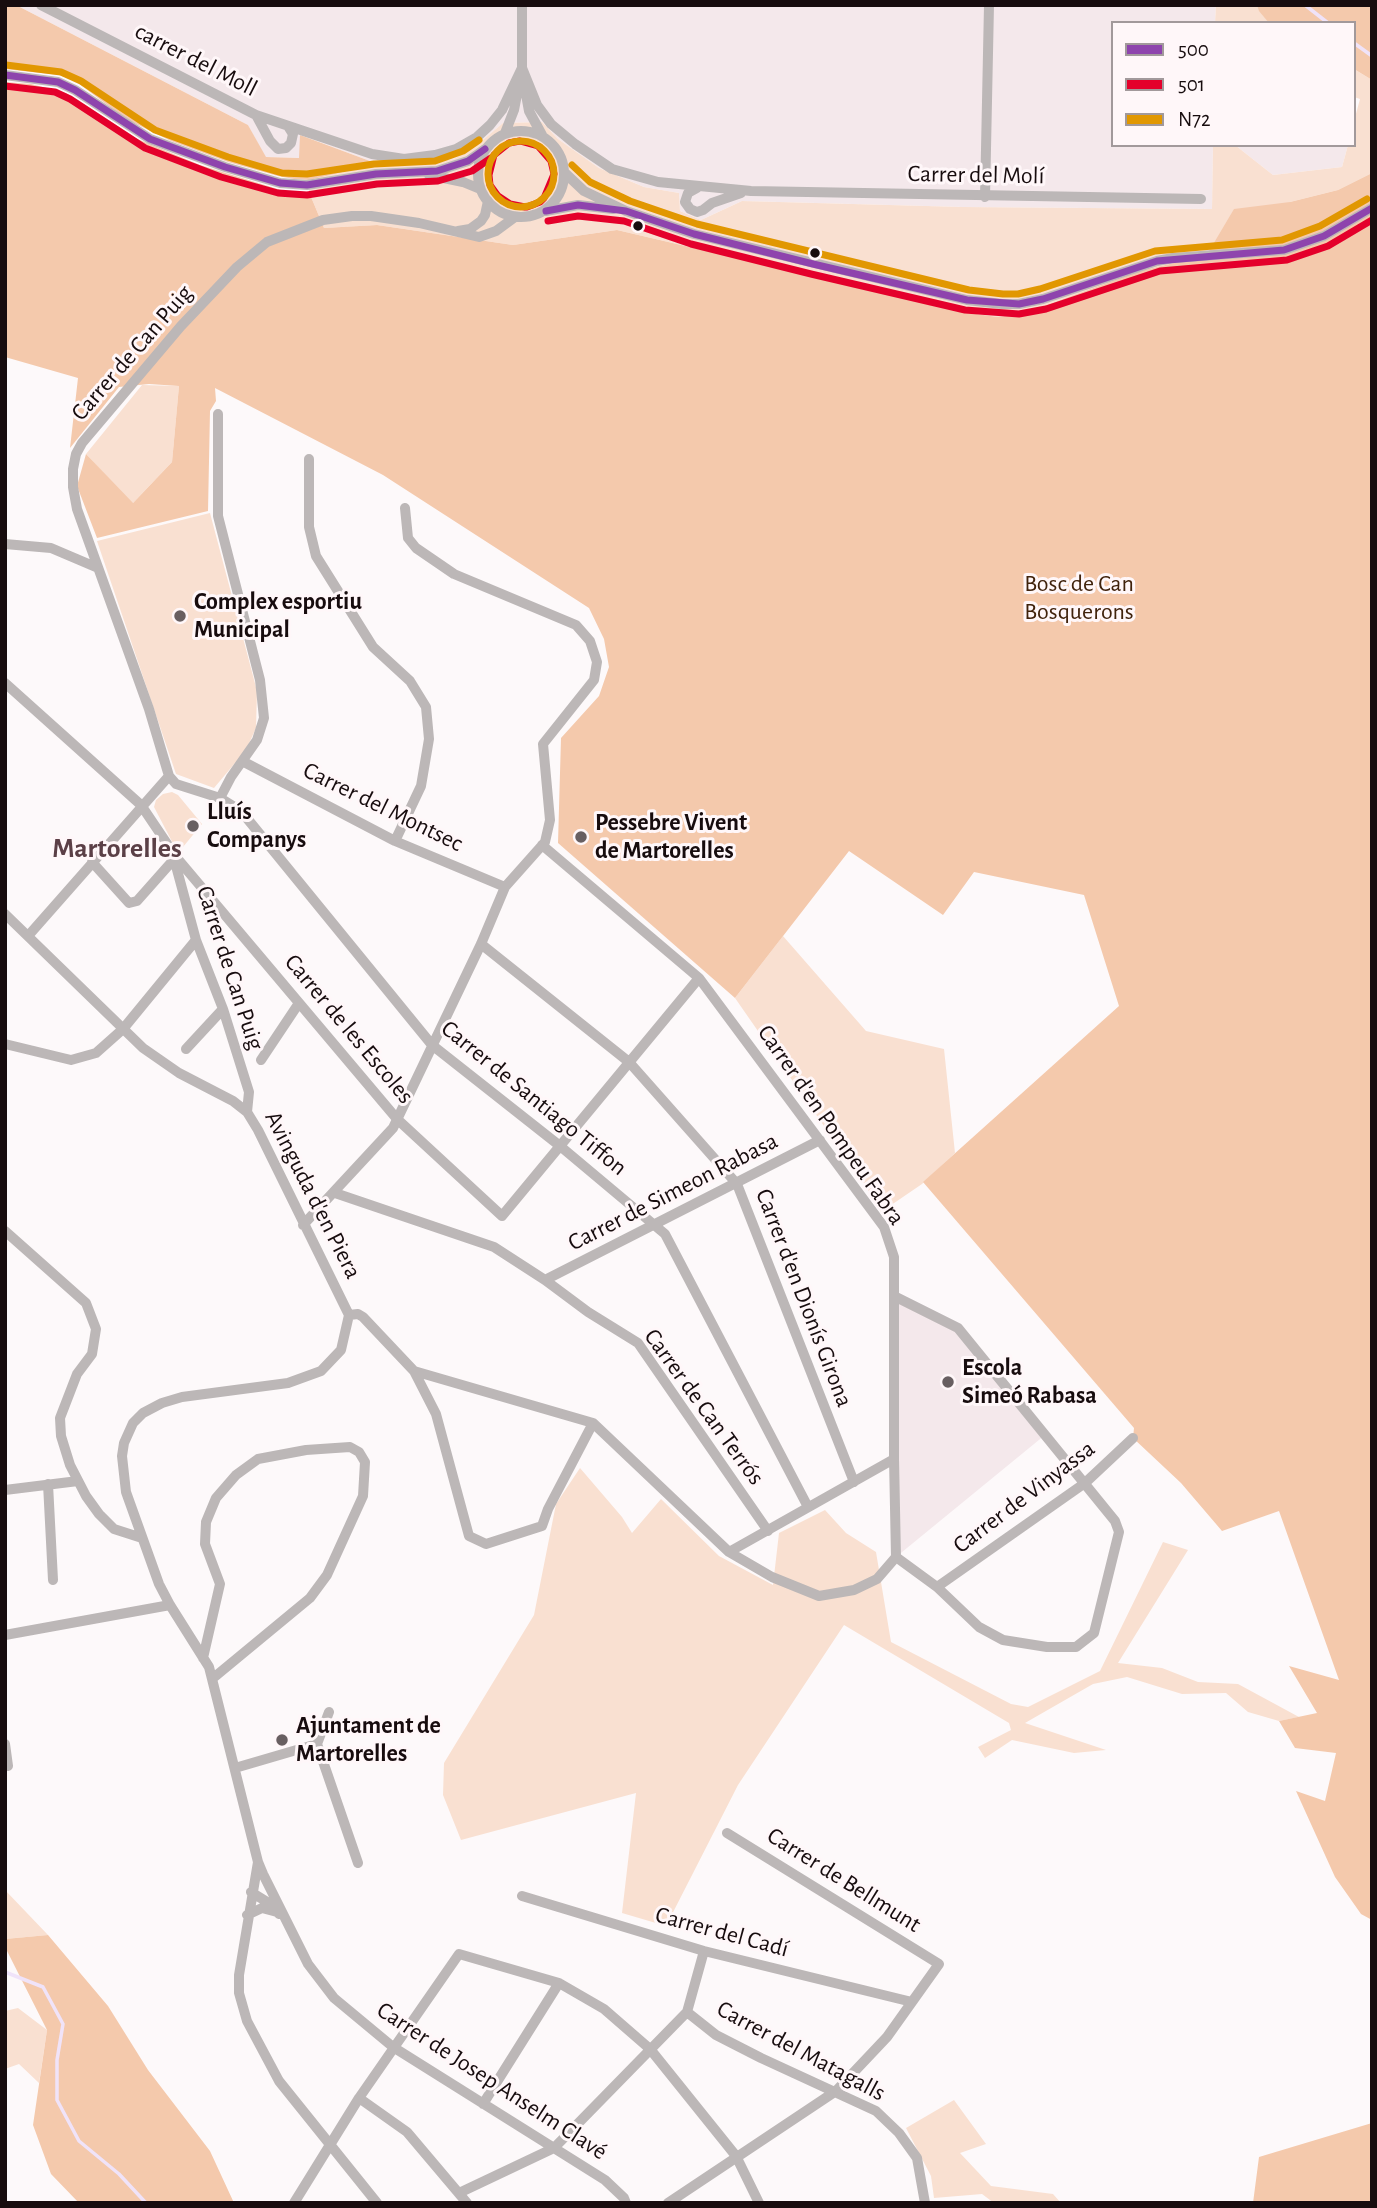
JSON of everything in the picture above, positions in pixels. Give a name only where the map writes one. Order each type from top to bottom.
[{"type":"street","name":"carrer del Moll","points":[[41,5],[256,115]]},
{"type":"street","points":[[522,5],[522,68],[528,111],[544,137],[557,150],[565,173],[557,198],[546,211]]},
{"type":"street","points":[[985,197],[989,5]]},
{"type":"street","points":[[256,115],[372,154],[404,159],[435,155],[456,149],[491,125],[502,110],[522,68]]},
{"type":"street","points":[[5,75],[29,76],[58,82],[83,95],[150,139],[225,167],[280,183],[314,184],[376,174],[437,171],[468,161],[505,133],[514,110],[522,68]]},
{"type":"street","name":"Carrer del Molí","points":[[522,68],[537,105],[551,124],[575,144],[612,169],[659,182],[751,191],[1201,199]]},
{"type":"street","points":[[256,115],[270,141],[278,149],[286,148],[291,143],[293,134],[288,126]]},
{"type":"street","points":[[505,133],[526,131],[544,137]]},
{"type":"street","points":[[485,149],[479,167],[480,189],[488,201],[515,217],[529,217],[578,205],[626,211]]},
{"type":"street","points":[[416,172],[463,181],[480,189]]},
{"type":"street","points":[[565,173],[584,191],[626,211],[694,234],[967,300],[1011,304],[1044,299],[1157,261],[1193,255],[1292,248],[1324,236],[1372,208]]},
{"type":"street","name":"Carrer del Molí","points":[[699,187],[688,193],[685,202],[696,212],[729,196],[751,191]]},
{"type":"street","points":[[456,231],[470,229],[481,221],[488,201]]},
{"type":"street","name":"Carrer de Can Puig","points":[[169,776],[149,709],[75,498],[73,468],[76,454],[86,436],[181,326],[244,260],[267,242],[323,220],[371,216],[479,237],[487,235],[515,217]]},
{"type":"street","points":[[218,414],[218,516],[260,680],[264,718],[257,740],[231,777],[220,799]]},
{"type":"street","points":[[309,458],[309,527],[316,556],[373,647],[410,681],[426,707],[429,739],[421,786],[395,841]]},
{"type":"street","points":[[303,1225],[393,1128],[481,944],[505,887],[542,845],[550,820],[543,744],[594,680],[597,662],[590,641],[576,625],[454,575],[416,548],[408,538],[405,508]]},
{"type":"street","points":[[5,544],[51,548],[98,568]]},
{"type":"street","name":"Carrer de Can Puig","points":[[5,683],[141,805],[176,857],[176,866],[197,940],[223,1009],[249,1092],[247,1112]]},
{"type":"street","name":"Carrer del Montsec","points":[[244,762],[395,841],[505,887]]},
{"type":"street","points":[[27,936],[169,776]]},
{"type":"street","name":"Carrer de Santiago Tiffon","points":[[169,776],[176,784],[220,799],[242,811],[432,1045],[560,1146],[665,1234],[808,1507]]},
{"type":"street","name":"Carrer d'en Pompeu Fabra","points":[[542,845],[699,978],[884,1227],[894,1257],[897,1556]]},
{"type":"street","points":[[92,862],[129,903],[137,901],[176,857]]},
{"type":"street","name":"Carrer de les Escoles","points":[[176,857],[397,1119],[502,1216],[560,1146]]},
{"type":"street","name":"Avinguda d'en Piera","points":[[5,914],[143,1048],[178,1073],[233,1101],[247,1112],[258,1129],[349,1315]]},
{"type":"street","points":[[5,1044],[71,1060],[96,1053],[122,1028],[197,940]]},
{"type":"street","name":"Carrer d'en Dionís Girona","points":[[481,944],[629,1062],[737,1184],[854,1482]]},
{"type":"street","points":[[560,1146],[699,978]]},
{"type":"street","points":[[261,1060],[299,1003]]},
{"type":"street","points":[[186,1049],[223,1009]]},
{"type":"street","name":"Carrer de Simeon Rabasa","points":[[545,1280],[820,1140]]},
{"type":"street","name":"Carrer de Can Terrós","points":[[335,1193],[494,1247],[638,1343],[768,1531]]},
{"type":"street","points":[[5,1231],[86,1303],[96,1329],[92,1354],[77,1374],[60,1418],[61,1436],[70,1465],[99,1514],[114,1529],[142,1538]]},
{"type":"street","points":[[414,1371],[593,1423],[729,1552],[772,1577],[819,1596],[854,1590],[877,1579],[897,1556],[937,1587],[979,1627],[1003,1640],[1047,1647],[1076,1647],[1094,1633],[1119,1532],[1115,1521],[958,1328],[894,1296]]},
{"type":"street","points":[[349,1315],[358,1314],[363,1317],[414,1371],[436,1414],[469,1536],[486,1544],[542,1526],[548,1509],[593,1423]]},
{"type":"street","name":"Carrer de Josep Anselm Clavé","points":[[349,1315],[341,1350],[321,1371],[288,1383],[182,1397],[143,1413],[133,1423],[124,1443],[122,1456],[126,1492],[159,1584],[209,1667],[258,1862],[308,1964],[334,1998],[393,2047],[604,2180],[626,2203]]},
{"type":"street","name":"Carrer de Vinyassa","points":[[937,1587],[1084,1483],[1133,1438]]},
{"type":"street","points":[[203,1658],[220,1584],[205,1544],[206,1522],[216,1498],[236,1475],[258,1459],[306,1450],[350,1447],[359,1452],[365,1461],[363,1496],[327,1575],[310,1598],[212,1679]]},
{"type":"street","points":[[729,1552],[894,1459]]},
{"type":"street","points":[[5,1490],[78,1480]]},
{"type":"street","points":[[48,1484],[52,1580]]},
{"type":"street","points":[[5,1634],[170,1605]]},
{"type":"street","points":[[330,1712],[317,1744],[358,1863]]},
{"type":"street","points":[[5,1744],[8,1766]]},
{"type":"street","points":[[235,1768],[317,1744]]},
{"type":"street","name":"Carrer de Bellmunt","points":[[727,1833],[939,1964],[912,2002]]},
{"type":"street","points":[[258,1862],[239,1975],[239,1993],[247,2021],[279,2081],[377,2203]]},
{"type":"street","points":[[252,1889],[263,1888],[273,1894]]},
{"type":"street","name":"Carrer de Josep Anselm Clavé","points":[[252,1889],[272,1905],[288,1925]]},
{"type":"street","name":"Carrer del Cadí","points":[[522,1896],[704,1951],[912,2002]]},
{"type":"street","points":[[247,1915],[262,1908],[278,1912]]},
{"type":"street","points":[[459,2193],[554,2148],[687,2012],[704,1951]]},
{"type":"street","points":[[294,2203],[359,2098],[459,1954],[559,1983],[604,2009],[650,2049],[736,2156],[759,2203]]},
{"type":"street","points":[[483,2104],[559,1983]]},
{"type":"street","points":[[668,2203],[836,2091],[887,2037],[912,2002]]},
{"type":"street","name":"Carrer del Matagalls","points":[[687,2012],[716,2035],[876,2111],[899,2133],[917,2158],[925,2203]]},
{"type":"street","points":[[359,2098],[407,2132],[467,2203]]},
{"type":"shaded area","points":[[16,5],[1216,5],[1215,21],[1111,21],[1111,147],[1213,147],[1212,209],[963,207],[742,201],[701,220],[680,211],[679,193],[644,187],[599,168],[558,139],[542,122],[503,123],[454,159],[378,164],[300,135],[300,158],[265,157],[248,125]]},
{"type":"shaded area","points":[[1216,5],[1257,5],[1268,21],[1215,21]]},
{"type":"shaded area","points":[[1356,70],[1372,80],[1372,173],[1338,190],[1290,202],[1205,258],[1140,271],[1041,307],[998,317],[617,230],[513,245],[377,225],[324,228],[309,192],[309,180],[378,164],[454,159],[503,123],[542,122],[558,139],[599,168],[644,187],[679,193],[680,211],[701,220],[742,201],[963,207],[1212,209],[1213,147],[1238,147],[1273,175],[1342,167],[1347,147],[1356,147],[1356,114],[1360,99],[1356,98]]},
{"type":"shaded area","points":[[1238,147],[1347,147],[1342,167],[1273,175]]},
{"type":"shaded area","points":[[142,385],[179,386],[172,462],[132,504],[86,454]]},
{"type":"shaded area","name":"Complex esportiu Municipal","points":[[210,513],[257,691],[256,728],[246,750],[214,788],[176,774],[97,541]]},
{"type":"shaded area","points":[[172,792],[178,795],[202,824],[178,853],[154,807],[156,800],[163,794]]},
{"type":"shaded area","points":[[783,936],[866,1031],[944,1049],[955,1153],[922,1184],[881,1212],[735,998]]},
{"type":"shaded area","name":"Escola Simeó Rabasa","points":[[894,1296],[958,1328],[1045,1435],[896,1557]]},
{"type":"shaded area","points":[[580,1468],[622,1517],[632,1533],[661,1499],[719,1556],[773,1585],[779,1533],[825,1510],[846,1533],[876,1552],[891,1642],[1011,1704],[1028,1707],[1100,1671],[1163,1542],[1188,1550],[1118,1663],[1162,1668],[1198,1682],[1238,1684],[1299,1717],[1279,1721],[1248,1712],[1226,1693],[1182,1694],[1127,1677],[1093,1684],[1025,1723],[1106,1750],[1074,1753],[1012,1740],[985,1758],[978,1747],[1011,1730],[1009,1723],[844,1625],[738,1785],[666,1926],[622,1913],[636,1793],[461,1840],[443,1795],[444,1763],[534,1615],[556,1504]]},
{"type":"shaded area","points":[[5,1890],[48,1935],[5,1939]]},
{"type":"shaded area","points":[[18,2008],[47,2030],[39,2083],[19,2064],[5,2069],[5,2011]]},
{"type":"shaded area","points":[[954,2100],[986,2144],[960,2153],[991,2186],[1053,2194],[1061,2203],[994,2203],[982,2194],[934,2198],[931,2176],[906,2128]]},
{"type":"green space","points":[[5,5],[16,5],[248,125],[266,157],[299,158],[300,135],[378,164],[309,180],[294,179],[228,162],[171,141],[126,119],[74,80],[59,75],[5,69]]},
{"type":"green space","points":[[1257,5],[1372,5],[1372,80],[1356,70],[1356,21],[1267,21]]},
{"type":"green space","name":"Bosc de Can Bosquerons","points":[[5,82],[31,84],[66,93],[135,138],[200,165],[284,191],[309,192],[324,228],[377,225],[513,245],[617,230],[998,317],[1041,307],[1140,271],[1205,258],[1234,209],[1290,202],[1338,190],[1372,173],[1372,1920],[1361,1914],[1335,1877],[1296,1791],[1325,1801],[1336,1753],[1295,1748],[1279,1721],[1317,1713],[1289,1666],[1339,1680],[1279,1511],[1222,1531],[1181,1483],[1133,1438],[1134,1428],[923,1182],[1119,1006],[1084,895],[974,872],[943,915],[849,851],[735,998],[558,843],[561,738],[599,696],[609,667],[604,639],[589,608],[383,475],[215,388],[216,401],[210,411],[208,511],[97,538],[77,486],[86,454],[133,503],[172,462],[179,386],[149,384],[119,387],[70,448],[78,378],[5,357]]},
{"type":"green space","points":[[48,1935],[108,2006],[148,2070],[210,2151],[234,2203],[79,2203],[51,2174],[33,2125],[47,2030],[5,1947],[5,1939]]},
{"type":"green space","points":[[1372,2123],[1372,2203],[1253,2203],[1259,2157]]},
{"type":"waterway","points":[[1305,5],[1325,21]]},
{"type":"waterway","points":[[1356,44],[1372,56]]},
{"type":"waterway","points":[[5,1972],[43,1987],[63,2024],[57,2060],[57,2100],[79,2141],[119,2174],[146,2203]]},
{"type":"transit line","name":"N72","points":[[6,65],[61,72],[81,81],[155,130],[228,157],[282,173],[307,174],[374,164],[435,161],[463,151],[479,140]]},
{"type":"transit line","name":"500","points":[[5,75],[58,82],[75,90],[150,139],[225,167],[280,183],[307,185],[376,174],[437,171],[468,161],[485,149]]},
{"type":"transit line","name":"501","points":[[5,86],[55,92],[145,148],[221,177],[278,193],[307,195],[377,184],[438,181],[472,171],[491,158]]},
{"type":"transit line","name":"501","points":[[525,207],[510,204],[498,196],[490,185],[489,175],[494,155],[509,143],[520,141],[538,146],[551,161],[554,174],[544,198],[527,207]]},
{"type":"transit line","name":"N72","points":[[521,141],[544,151],[554,174],[544,197],[521,207],[498,197],[488,174],[498,151],[521,141]]},
{"type":"transit line","name":"N72","points":[[572,165],[590,182],[630,201],[697,224],[969,290],[1003,294],[1040,289],[1155,251],[1282,240],[1320,226],[1367,199]]},
{"type":"transit line","name":"500","points":[[546,211],[578,205],[626,211],[694,234],[813,264],[967,300],[1019,304],[1043,299],[1157,261],[1284,250],[1324,236],[1372,208]]},
{"type":"transit line","name":"501","points":[[548,221],[578,216],[624,221],[691,244],[811,274],[965,310],[1019,314],[1046,309],[1160,271],[1287,260],[1328,246],[1372,220]]},
{"type":"place","name":"Complex esportiu Municipal","points":[[180,616]]},
{"type":"place","name":"Lluís Companys","points":[[193,826]]},
{"type":"place","name":"Pessebre Vivent de Martorelles","points":[[581,837]]},
{"type":"place","name":"Escola Simeó Rabasa","points":[[948,1382]]},
{"type":"place","name":"Ajuntament de Martorelles","points":[[282,1740]]},
{"type":"district","name":"Martorelles","points":[[117,849]]}]
